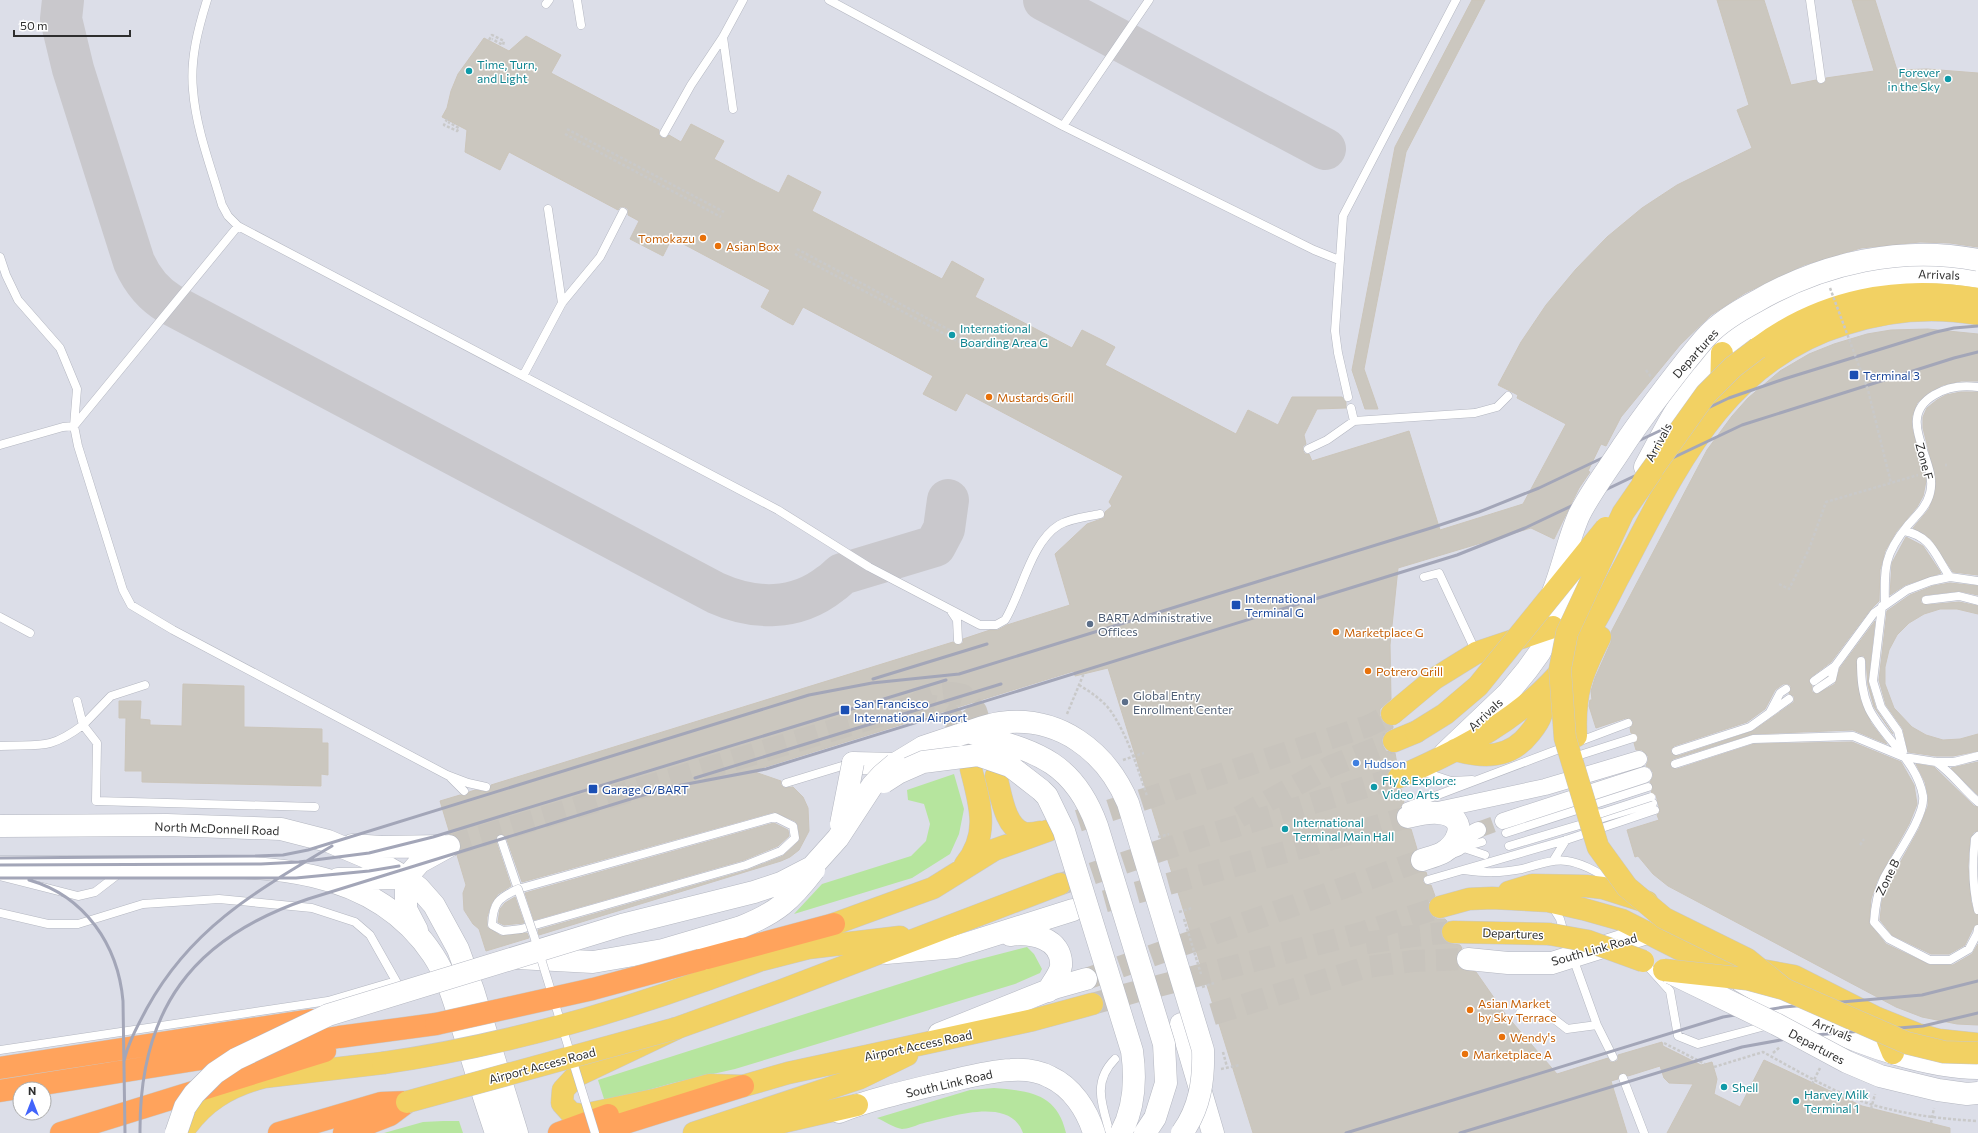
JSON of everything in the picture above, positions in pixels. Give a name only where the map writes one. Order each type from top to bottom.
[{"type":"highway","points":[[62,1133],[318,1053],[436,1024],[593,990],[703,970],[834,924]]},
{"type":"highway","points":[[0,1068],[293,1023],[328,1015]]},
{"type":"highway","points":[[0,1091],[338,1037],[436,1024]]},
{"type":"highway","points":[[0,1064],[40,1061]]},
{"type":"highway","points":[[594,1133],[743,1086]]},
{"type":"highway","points":[[631,1133],[714,1106],[743,1086]]},
{"type":"highway","points":[[559,1133],[654,1100]]},
{"type":"highway","points":[[279,1133],[381,1103],[407,1102]]},
{"type":"highway","points":[[344,1133],[390,1115],[407,1102]]},
{"type":"main road","name":"Departures","points":[[1551,597],[1558,580],[1568,543],[1580,513],[1640,420],[1708,335],[1718,327],[1742,309],[1784,285],[1842,265],[1869,259],[1931,254],[1978,260]]},
{"type":"main road","name":"Arrivals","points":[[1408,773],[1447,754],[1508,693],[1540,652],[1633,490],[1680,402],[1702,372],[1736,339],[1785,306],[1829,288],[1899,274],[1963,274],[1978,277]]},
{"type":"main road","name":"Departures","points":[[1394,741],[1416,732],[1445,714],[1478,686],[1652,471],[1706,394],[1733,367],[1776,334],[1820,312],[1866,299],[1921,294],[1951,294],[1978,299]]},
{"type":"main road","points":[[1447,754],[1493,755],[1506,752],[1523,742],[1535,727],[1540,716],[1544,690],[1566,666],[1588,636],[1676,471],[1720,407],[1760,367],[1786,350],[1829,328],[1875,314],[1901,310],[1950,310],[1978,314]]},
{"type":"main road","points":[[1720,407],[1722,353]]},
{"type":"main road","points":[[1652,471],[1624,513],[1613,534],[1567,634],[1562,650],[1560,669],[1565,738],[1598,847],[1627,887],[1664,918],[1748,959],[1789,983]]},
{"type":"main road","points":[[1576,736],[1576,699],[1579,681],[1635,567],[1638,540]]},
{"type":"main road","points":[[1392,714],[1434,679],[1476,653],[1553,627]]},
{"type":"main road","points":[[176,1133],[185,1107],[215,1073],[236,1059],[328,1015],[622,925],[754,892],[782,883],[812,867],[838,838],[872,786],[895,764],[923,747],[999,723],[1018,722],[1035,724],[1060,732],[1083,744],[1096,753],[1108,766],[1123,792],[1203,1050],[1203,1073],[1198,1102],[1182,1133]]},
{"type":"main road","points":[[968,732],[1027,750],[1043,757],[1063,772],[1077,787],[1088,804],[1164,1044],[1166,1084],[1155,1118],[1145,1133]]},
{"type":"main road","points":[[517,958],[593,962],[636,955],[690,942],[764,918],[781,907],[799,889],[856,807],[876,787],[898,773],[923,762],[978,755],[989,758],[1010,766],[1036,784],[1047,796],[1064,832],[1132,1051],[1135,1078],[1133,1096],[1129,1113],[1121,1133]]},
{"type":"main road","points":[[838,838],[852,763],[895,764]]},
{"type":"main road","points":[[952,877],[974,854],[979,841],[981,826],[980,809],[971,769]]},
{"type":"main road","points":[[761,960],[834,924],[933,888],[994,850],[1047,831],[1024,832],[1013,826],[1008,816],[996,776]]},
{"type":"main road","points":[[1411,812],[1448,815],[1456,822],[1459,832],[1452,850],[1425,870]]},
{"type":"main road","name":"North McDonnell Road","points":[[0,826],[167,825],[281,829],[328,841],[380,863],[406,878],[419,888],[434,905],[456,944],[470,983],[517,1133]]},
{"type":"main road","points":[[1606,837],[1614,857],[1622,869],[1661,906],[1789,983]]},
{"type":"main road","points":[[328,841],[369,847],[449,846],[420,862],[406,878],[406,910],[441,968],[448,985],[496,1133]]},
{"type":"main road","points":[[0,867],[257,867],[306,874],[326,879],[361,892],[384,906],[408,926],[426,945]]},
{"type":"main road","points":[[326,879],[406,878]]},
{"type":"main road","points":[[676,1028],[933,934],[1060,884]]},
{"type":"main road","points":[[1492,898],[1532,885],[1586,886],[1603,888],[1661,906]]},
{"type":"main road","name":"Arrivals","points":[[1440,907],[1469,899],[1492,898],[1548,901],[1622,920],[1699,959],[1821,1025],[1893,1053],[1954,1068],[1978,1068]]},
{"type":"main road","points":[[877,954],[956,947],[1073,910]]},
{"type":"main road","name":"Departures","points":[[1453,932],[1549,934],[1588,941],[1664,970],[1776,1024],[1847,1062],[1880,1076],[1938,1090],[1967,1094],[1978,1093]]},
{"type":"main road","name":"South Link Road","points":[[1468,959],[1508,963],[1552,963],[1570,951],[1647,933]]},
{"type":"main road","points":[[182,1133],[202,1108],[230,1088],[264,1077],[416,1058],[482,1046],[616,1011],[703,970],[761,960],[808,948],[933,934]]},
{"type":"main road","points":[[986,937],[1015,934],[1033,935],[1048,940],[1055,946],[1060,956],[1061,966],[1048,991]]},
{"type":"main road","name":"Arrivals","points":[[1699,959],[1789,983],[1880,1019],[1939,1040],[1978,1044]]},
{"type":"main road","name":"Departures","points":[[1664,970],[1789,983],[1907,1043],[1944,1052],[1978,1053]]},
{"type":"main road","points":[[906,1047],[1048,991],[1086,979]]},
{"type":"main road","name":"Airport Access Road","points":[[676,1028],[576,1076],[563,1090],[562,1097],[566,1109],[571,1113],[583,1115],[654,1100],[709,1085],[743,1086],[788,1073],[1033,1020],[1092,1004]]},
{"type":"main road","points":[[1880,1019],[1893,1053]]},
{"type":"main road","points":[[1181,1024],[1213,1133]]},
{"type":"main road","name":"Airport Access Road","points":[[407,1102],[676,1028]]},
{"type":"main road","points":[[726,1129],[860,1078],[934,1041]]},
{"type":"main road","name":"South Link Road","points":[[780,1133],[857,1105],[989,1073],[1011,1070],[1033,1071],[1050,1076],[1066,1087],[1078,1100],[1087,1114],[1094,1133]]},
{"type":"main road","points":[[694,1133],[726,1129],[857,1105]]},
{"type":"street","points":[[1411,812],[1545,787],[1639,759]]},
{"type":"street","points":[[1505,827],[1646,781]]},
{"type":"street","points":[[1452,850],[1473,831],[1480,836]]},
{"type":"lane","points":[[207,0],[198,27],[192,89],[198,123],[222,205],[228,216],[238,226],[778,510],[869,567],[980,626],[996,625],[1005,620],[1039,546],[1047,534],[1059,525],[1075,519],[1100,514]]},
{"type":"lane","points":[[577,0],[581,25]]},
{"type":"lane","points":[[664,133],[691,85],[723,37],[743,0]]},
{"type":"lane","points":[[829,0],[1063,126],[1307,246],[1339,260]]},
{"type":"lane","points":[[1063,126],[1149,0]]},
{"type":"lane","points":[[1348,397],[1338,353],[1335,331],[1342,216],[1456,0]]},
{"type":"lane","points":[[1810,0],[1821,79]]},
{"type":"lane","points":[[723,37],[733,109]]},
{"type":"lane","points":[[548,208],[562,303]]},
{"type":"lane","points":[[523,376],[562,303],[600,257],[623,212]]},
{"type":"lane","points":[[0,446],[63,427],[74,426],[238,226]]},
{"type":"lane","points":[[0,257],[6,275],[18,300],[60,348],[77,389],[74,426],[78,446],[123,590],[131,605],[173,630],[447,775],[468,783],[486,787]]},
{"type":"lane","name":"Zone F","points":[[1904,757],[1898,731],[1881,707],[1873,681],[1883,605],[1884,572],[1888,558],[1904,531],[1926,504],[1930,492],[1930,471],[1919,439],[1917,425],[1919,409],[1924,401],[1942,390],[1966,385],[1978,387]]},
{"type":"lane","points":[[1308,449],[1327,440],[1354,421],[1475,413],[1496,407],[1508,396]]},
{"type":"lane","points":[[1350,408],[1354,421]]},
{"type":"lane","points":[[1904,531],[1916,533],[1929,543],[1950,578]]},
{"type":"lane","points":[[1424,578],[1439,573],[1476,653]]},
{"type":"lane","points":[[1815,685],[1832,679],[1835,666],[1874,613],[1883,605],[1907,590],[1932,581],[1950,578],[1978,581]]},
{"type":"lane","points":[[1926,600],[1959,596],[1978,601]]},
{"type":"lane","points":[[950,610],[957,620],[958,640]]},
{"type":"lane","points":[[0,617],[30,633]]},
{"type":"lane","points":[[1861,661],[1861,683],[1870,709],[1904,757]]},
{"type":"lane","points":[[0,746],[40,746],[52,744],[70,735],[83,725],[111,696],[145,685]]},
{"type":"lane","points":[[1769,714],[1780,693],[1786,689]]},
{"type":"lane","points":[[77,701],[83,725],[97,743],[96,801],[315,807]]},
{"type":"lane","points":[[1676,751],[1750,728],[1769,714],[1790,702]]},
{"type":"lane","points":[[1411,812],[1479,780],[1628,723]]},
{"type":"lane","points":[[1675,764],[1753,739],[1846,736],[1853,736],[1904,757],[1936,762],[1954,762],[1978,756]]},
{"type":"lane","points":[[1575,773],[1575,765],[1580,755],[1633,738]]},
{"type":"lane","name":"Zone B","points":[[1904,757],[1918,782],[1924,798],[1912,832],[1884,877],[1876,898],[1874,922],[1889,939],[1930,960],[1950,960],[1969,950],[1978,929]]},
{"type":"lane","points":[[1936,762],[1950,772],[1962,788],[1978,802]]},
{"type":"lane","points":[[786,783],[852,763]]},
{"type":"lane","points":[[1408,773],[1451,781],[1479,780]]},
{"type":"lane","points":[[447,775],[464,791]]},
{"type":"lane","points":[[1586,806],[1589,811],[1595,814],[1653,803]]},
{"type":"lane","points":[[1462,870],[1566,840],[1653,803]]},
{"type":"lane","points":[[1510,846],[1653,803]]},
{"type":"lane","points":[[775,816],[793,826],[795,838],[781,851],[746,865],[522,929],[503,931],[492,926],[493,909],[503,896],[518,888],[775,816]]},
{"type":"lane","points":[[1978,836],[1975,839],[1972,864],[1973,888],[1978,910]]},
{"type":"lane","points":[[501,839],[531,926],[594,1133]]},
{"type":"lane","points":[[1553,861],[1566,840]]},
{"type":"lane","points":[[1452,850],[1485,855]]},
{"type":"lane","points":[[1425,870],[1462,870],[1489,874],[1522,869],[1553,861],[1568,861],[1584,866],[1661,906]]},
{"type":"lane","points":[[0,876],[78,896],[95,892],[128,867]]},
{"type":"lane","points":[[0,913],[48,924],[78,924],[143,904],[219,899],[312,908],[355,922],[370,934],[396,981],[328,1001],[0,1050]]},
{"type":"lane","points":[[1548,901],[1560,919],[1597,1025],[1613,1057]]},
{"type":"lane","points":[[1643,961],[1670,991],[1678,1036],[1698,1044],[1776,1024]]},
{"type":"lane","points":[[1520,1013],[1545,1012],[1567,1029],[1597,1025]]},
{"type":"lane","points":[[1110,1133],[1101,1103],[1101,1079],[1107,1068],[1115,1059]]},
{"type":"lane","points":[[1623,1078],[1644,1133]]},
{"type":"path","points":[[492,34],[504,41],[503,45],[490,39],[492,34]]},
{"type":"path","points":[[447,121],[459,128],[457,131],[444,125],[447,121]]},
{"type":"path","points":[[567,129],[724,212]]},
{"type":"path","points":[[565,134],[721,217]]},
{"type":"path","points":[[797,249],[970,342]]},
{"type":"path","points":[[795,254],[967,346]]},
{"type":"path","points":[[1828,282],[1868,390],[1891,484]]},
{"type":"path","points":[[1779,584],[1789,589],[1809,548],[1826,502],[1891,484],[1930,471]]},
{"type":"path","points":[[1060,732],[1084,674]]},
{"type":"path","points":[[1079,685],[1097,697],[1114,714],[1133,756],[1147,796]]},
{"type":"path","points":[[1860,845],[1864,840]]},
{"type":"path","points":[[1664,1043],[1705,1064]]},
{"type":"path","points":[[1714,1067],[1763,1052],[1814,1080],[1872,1104],[1932,1118],[1978,1121]]},
{"type":"shaded area","name":"San Francisco International Airport","points":[[0,0],[1978,0],[1978,1133],[0,1133]]},
{"type":"green space","points":[[954,774],[964,809],[959,834],[950,854],[912,878],[794,914],[822,884],[911,856],[926,841],[930,824],[924,804],[908,800],[907,790]]},
{"type":"green space","points":[[1027,947],[1034,954],[1042,969],[1040,973],[1015,984],[735,1069],[673,1083],[605,1102],[598,1080],[965,963]]},
{"type":"green space","points":[[994,1088],[1030,1093],[1048,1102],[1056,1110],[1062,1120],[1066,1133],[1023,1133],[1016,1121],[1005,1115],[992,1112],[961,1114],[902,1129],[892,1126],[877,1118],[970,1090]]},
{"type":"green space","points":[[459,1121],[463,1133],[384,1133],[423,1122]]},
{"type":"building","points":[[1472,0],[1485,0],[1406,152],[1364,369],[1378,409],[1365,409],[1352,370],[1395,147]]},
{"type":"building","points":[[1717,0],[1764,0],[1791,85],[1816,80],[1819,84],[1822,84],[1826,81],[1826,78],[1874,71],[1852,0],[1875,0],[1897,70],[1927,69],[1978,73],[1978,247],[1950,243],[1920,242],[1861,248],[1804,265],[1745,293],[1711,315],[1680,345],[1621,417],[1606,446],[1601,444],[1588,471],[1590,472],[1579,488],[1554,539],[1531,528],[1398,568],[1390,645],[1391,699],[1380,709],[1380,716],[1383,722],[1393,726],[1393,728],[1384,733],[1382,740],[1386,751],[1395,753],[1397,764],[1389,770],[1387,776],[1388,782],[1392,787],[1401,789],[1404,802],[1396,813],[1396,821],[1399,826],[1404,829],[1411,829],[1417,849],[1410,857],[1410,863],[1414,869],[1419,872],[1426,872],[1427,875],[1423,878],[1423,882],[1426,885],[1431,885],[1435,896],[1428,903],[1428,911],[1437,919],[1445,919],[1447,921],[1442,926],[1442,938],[1447,943],[1460,945],[1462,948],[1456,957],[1457,964],[1461,969],[1476,972],[1506,1015],[1557,1074],[1608,1058],[1610,1062],[1615,1062],[1618,1060],[1618,1055],[1662,1042],[1663,1046],[1701,1065],[1712,1062],[1717,1079],[1714,1094],[1740,1107],[1764,1060],[1862,1106],[1950,1128],[1950,1133],[1667,1133],[1693,1084],[1669,1083],[1664,1078],[1660,1066],[1628,1076],[1621,1073],[1618,1079],[1611,1081],[1627,1133],[1253,1133],[1108,668],[1075,676],[1074,671],[752,771],[781,781],[781,785],[784,788],[793,787],[803,797],[808,808],[809,831],[799,850],[790,857],[539,935],[538,930],[748,870],[783,856],[800,840],[798,825],[795,821],[774,812],[522,882],[506,837],[499,834],[496,841],[511,886],[498,894],[491,904],[487,917],[487,927],[501,936],[527,933],[529,938],[486,951],[479,929],[473,924],[464,910],[463,893],[466,885],[457,855],[461,846],[460,840],[456,836],[450,834],[440,801],[460,795],[466,796],[469,792],[475,790],[487,792],[490,790],[491,785],[953,642],[959,645],[963,643],[963,639],[990,630],[998,630],[1007,625],[1070,605],[1055,554],[1087,524],[1104,518],[1105,512],[1112,506],[1109,502],[1123,476],[966,393],[956,411],[923,394],[933,376],[803,307],[793,325],[787,322],[761,307],[770,290],[672,238],[663,256],[630,239],[639,221],[628,215],[628,209],[625,207],[620,207],[618,210],[509,152],[500,170],[465,152],[467,130],[442,117],[447,108],[451,91],[458,74],[484,38],[509,51],[526,36],[561,55],[551,73],[659,130],[659,135],[662,138],[666,138],[669,135],[681,142],[691,124],[724,141],[714,159],[779,193],[788,175],[821,192],[812,211],[942,279],[952,261],[984,279],[975,297],[1072,348],[1082,330],[1102,340],[1115,347],[1105,365],[1236,434],[1248,410],[1278,425],[1292,397],[1342,397],[1346,402],[1346,408],[1317,409],[1304,435],[1306,444],[1303,446],[1303,451],[1305,454],[1309,454],[1312,461],[1409,431],[1440,530],[1523,504],[1566,424],[1517,398],[1518,395],[1498,385],[1521,342],[1546,305],[1576,269],[1607,237],[1642,208],[1677,185],[1752,148],[1737,110],[1749,105]]},
{"type":"building","points":[[1928,329],[1978,334],[1978,381],[1961,381],[1943,385],[1931,391],[1917,403],[1912,416],[1912,428],[1926,481],[1923,496],[1917,507],[1896,532],[1885,551],[1880,570],[1879,601],[1870,610],[1831,662],[1811,677],[1809,681],[1812,686],[1812,692],[1817,694],[1835,684],[1840,668],[1875,621],[1868,682],[1876,709],[1893,734],[1874,707],[1868,685],[1866,661],[1864,656],[1861,656],[1856,661],[1860,699],[1871,723],[1887,744],[1853,730],[1753,734],[1673,759],[1670,765],[1672,768],[1677,769],[1754,744],[1852,742],[1901,762],[1914,785],[1917,804],[1909,824],[1877,881],[1871,899],[1869,923],[1886,944],[1930,965],[1953,965],[1972,954],[1978,944],[1978,1025],[1957,1024],[1922,1017],[1896,1007],[1668,886],[1653,874],[1638,856],[1635,857],[1627,830],[1659,820],[1657,815],[1660,811],[1656,795],[1651,792],[1653,788],[1650,782],[1653,777],[1653,772],[1646,766],[1648,756],[1642,750],[1636,750],[1634,743],[1637,741],[1638,737],[1636,734],[1631,733],[1630,728],[1633,721],[1626,718],[1596,728],[1589,706],[1590,700],[1592,700],[1591,691],[1595,678],[1611,642],[1611,632],[1707,450],[1732,416],[1748,398],[1780,371],[1809,354],[1834,344],[1867,334],[1891,330]],"holes":[[[1783,684],[1788,684],[1791,686],[1789,694],[1794,696],[1794,702],[1753,731],[1678,756],[1671,753],[1671,749],[1674,746],[1747,722],[1765,709],[1775,690]]]},
{"type":"building","points":[[1961,392],[1978,392],[1978,575],[1953,572],[1931,539],[1913,528],[1929,509],[1935,493],[1936,480],[1923,428],[1923,417],[1927,408],[1937,400],[1946,395]]},
{"type":"building","points":[[1906,537],[1923,546],[1941,573],[1905,585],[1890,595],[1892,563]]},
{"type":"building","points":[[1950,583],[1978,586],[1978,595],[1959,591],[1925,595],[1921,598],[1921,603],[1927,605],[1959,602],[1978,606],[1978,614],[1957,609],[1940,609],[1924,614],[1909,623],[1897,635],[1889,650],[1885,667],[1885,684],[1894,708],[1912,727],[1926,735],[1943,740],[1960,739],[1978,734],[1978,751],[1953,756],[1936,756],[1908,752],[1903,729],[1886,705],[1879,680],[1887,611],[1910,595],[1933,586]]},
{"type":"building","points":[[183,684],[244,686],[244,727],[322,729],[322,743],[328,743],[328,775],[321,774],[321,786],[142,782],[142,771],[125,771],[126,718],[119,718],[119,701],[141,701],[140,719],[150,720],[150,725],[182,726]]},
{"type":"building","points":[[1978,762],[1978,795],[1951,768]]},
{"type":"building","points":[[1916,764],[1934,767],[1974,806],[1978,807],[1978,831],[1974,832],[1970,838],[1968,866],[1971,902],[1974,913],[1978,915],[1978,924],[1974,926],[1965,945],[1949,954],[1931,954],[1892,935],[1880,920],[1882,901],[1887,886],[1919,829],[1928,806],[1928,795],[1925,782]]},
{"type":"building","points":[[774,823],[788,830],[789,836],[778,846],[744,860],[534,920],[525,893]]},
{"type":"building","points":[[515,897],[524,923],[504,925],[498,922],[500,909],[505,903]]},
{"type":"taxiway","points":[[63,0],[61,19],[73,69],[134,262],[149,286],[158,296],[170,304],[716,593],[745,603],[774,605],[803,599],[817,593],[842,574],[935,546],[944,529],[948,500]]},
{"type":"taxiway","points":[[1044,0],[1325,149]]},
{"type":"tunnel","points":[[913,706],[936,694],[956,693],[963,695],[976,711],[987,745]]},
{"type":"tunnel","points":[[913,706],[928,705],[940,708],[949,714],[956,722],[961,732],[971,769]]},
{"type":"tunnel","points":[[449,846],[913,706]]},
{"type":"tunnel","points":[[1047,831],[1368,726],[1392,714]]},
{"type":"tunnel","points":[[1239,817],[1331,766],[1394,741]]},
{"type":"tunnel","points":[[1061,884],[1201,837],[1399,777]]},
{"type":"tunnel","points":[[1073,910],[1408,817]]},
{"type":"tunnel","points":[[1478,830],[1503,821]]},
{"type":"tunnel","points":[[1089,978],[1422,860]]},
{"type":"tunnel","points":[[1092,1004],[1361,933],[1440,907]]},
{"type":"tunnel","points":[[1366,943],[1453,932]]},
{"type":"tunnel","points":[[1181,1024],[1367,967],[1413,961],[1468,959]]},
{"type":"railway","points":[[0,858],[256,856],[283,855],[308,850],[809,695],[872,683],[959,674],[1431,528],[1479,512],[1539,488],[1729,398],[1784,379],[1936,332],[1954,328],[1978,326]]},
{"type":"railway","points":[[140,1133],[142,1089],[150,1050],[162,1015],[180,984],[204,958],[233,935],[267,915],[308,899],[666,788],[766,769],[1457,555],[1525,528],[1742,425],[1954,358],[1978,352]]},
{"type":"railway","points":[[873,679],[987,644]]},
{"type":"railway","points":[[0,865],[261,864],[299,862],[369,853],[433,837],[946,680]]},
{"type":"railway","points":[[695,778],[1001,684]]},
{"type":"railway","points":[[124,1061],[137,1027],[164,980],[184,955],[205,933],[252,896],[332,846]]},
{"type":"railway","points":[[0,878],[296,878],[369,871],[399,866]]},
{"type":"railway","points":[[29,880],[49,887],[67,898],[82,911],[106,942],[114,961],[120,980],[123,1001],[125,1133]]},
{"type":"railway","points":[[1346,1133],[1723,1017],[1784,1007],[1922,995],[1978,981]]},
{"type":"railway","points":[[1460,1133],[1742,1047],[1803,1036],[1923,1026],[1978,1013]]},
{"type":"place","name":"Time, Turn, and Light","points":[[469,71]]},
{"type":"place","name":"Forever in the Sky","points":[[1948,79]]},
{"type":"place","name":"Tomokazu","points":[[703,238]]},
{"type":"place","name":"Asian Box","points":[[718,246]]},
{"type":"place","name":"International Boarding Area G","points":[[952,335]]},
{"type":"place","name":"Terminal 3","points":[[1854,375]]},
{"type":"place","name":"Mustards Grill","points":[[989,397]]},
{"type":"place","name":"International Terminal G","points":[[1236,605]]},
{"type":"place","name":"BART Administrative Offices","points":[[1090,624]]},
{"type":"place","name":"Marketplace G","points":[[1336,632]]},
{"type":"place","name":"Potrero Grill","points":[[1368,671]]},
{"type":"place","name":"Global Entry Enrollment Center","points":[[1125,702]]},
{"type":"place","name":"San Francisco International Airport","points":[[845,710]]},
{"type":"place","name":"Hudson","points":[[1356,763]]},
{"type":"place","name":"Fly & Explore: Video Arts","points":[[1374,787]]},
{"type":"place","name":"Garage G/BART","points":[[593,789]]},
{"type":"place","name":"International Terminal Main Hall","points":[[1285,829]]},
{"type":"place","name":"Asian Market by Sky Terrace","points":[[1470,1010]]},
{"type":"place","name":"Wendy's","points":[[1502,1037]]},
{"type":"place","name":"Marketplace A","points":[[1465,1054]]},
{"type":"place","name":"Shell","points":[[1724,1087]]},
{"type":"place","name":"Harvey Milk Terminal 1","points":[[1796,1101]]}]
